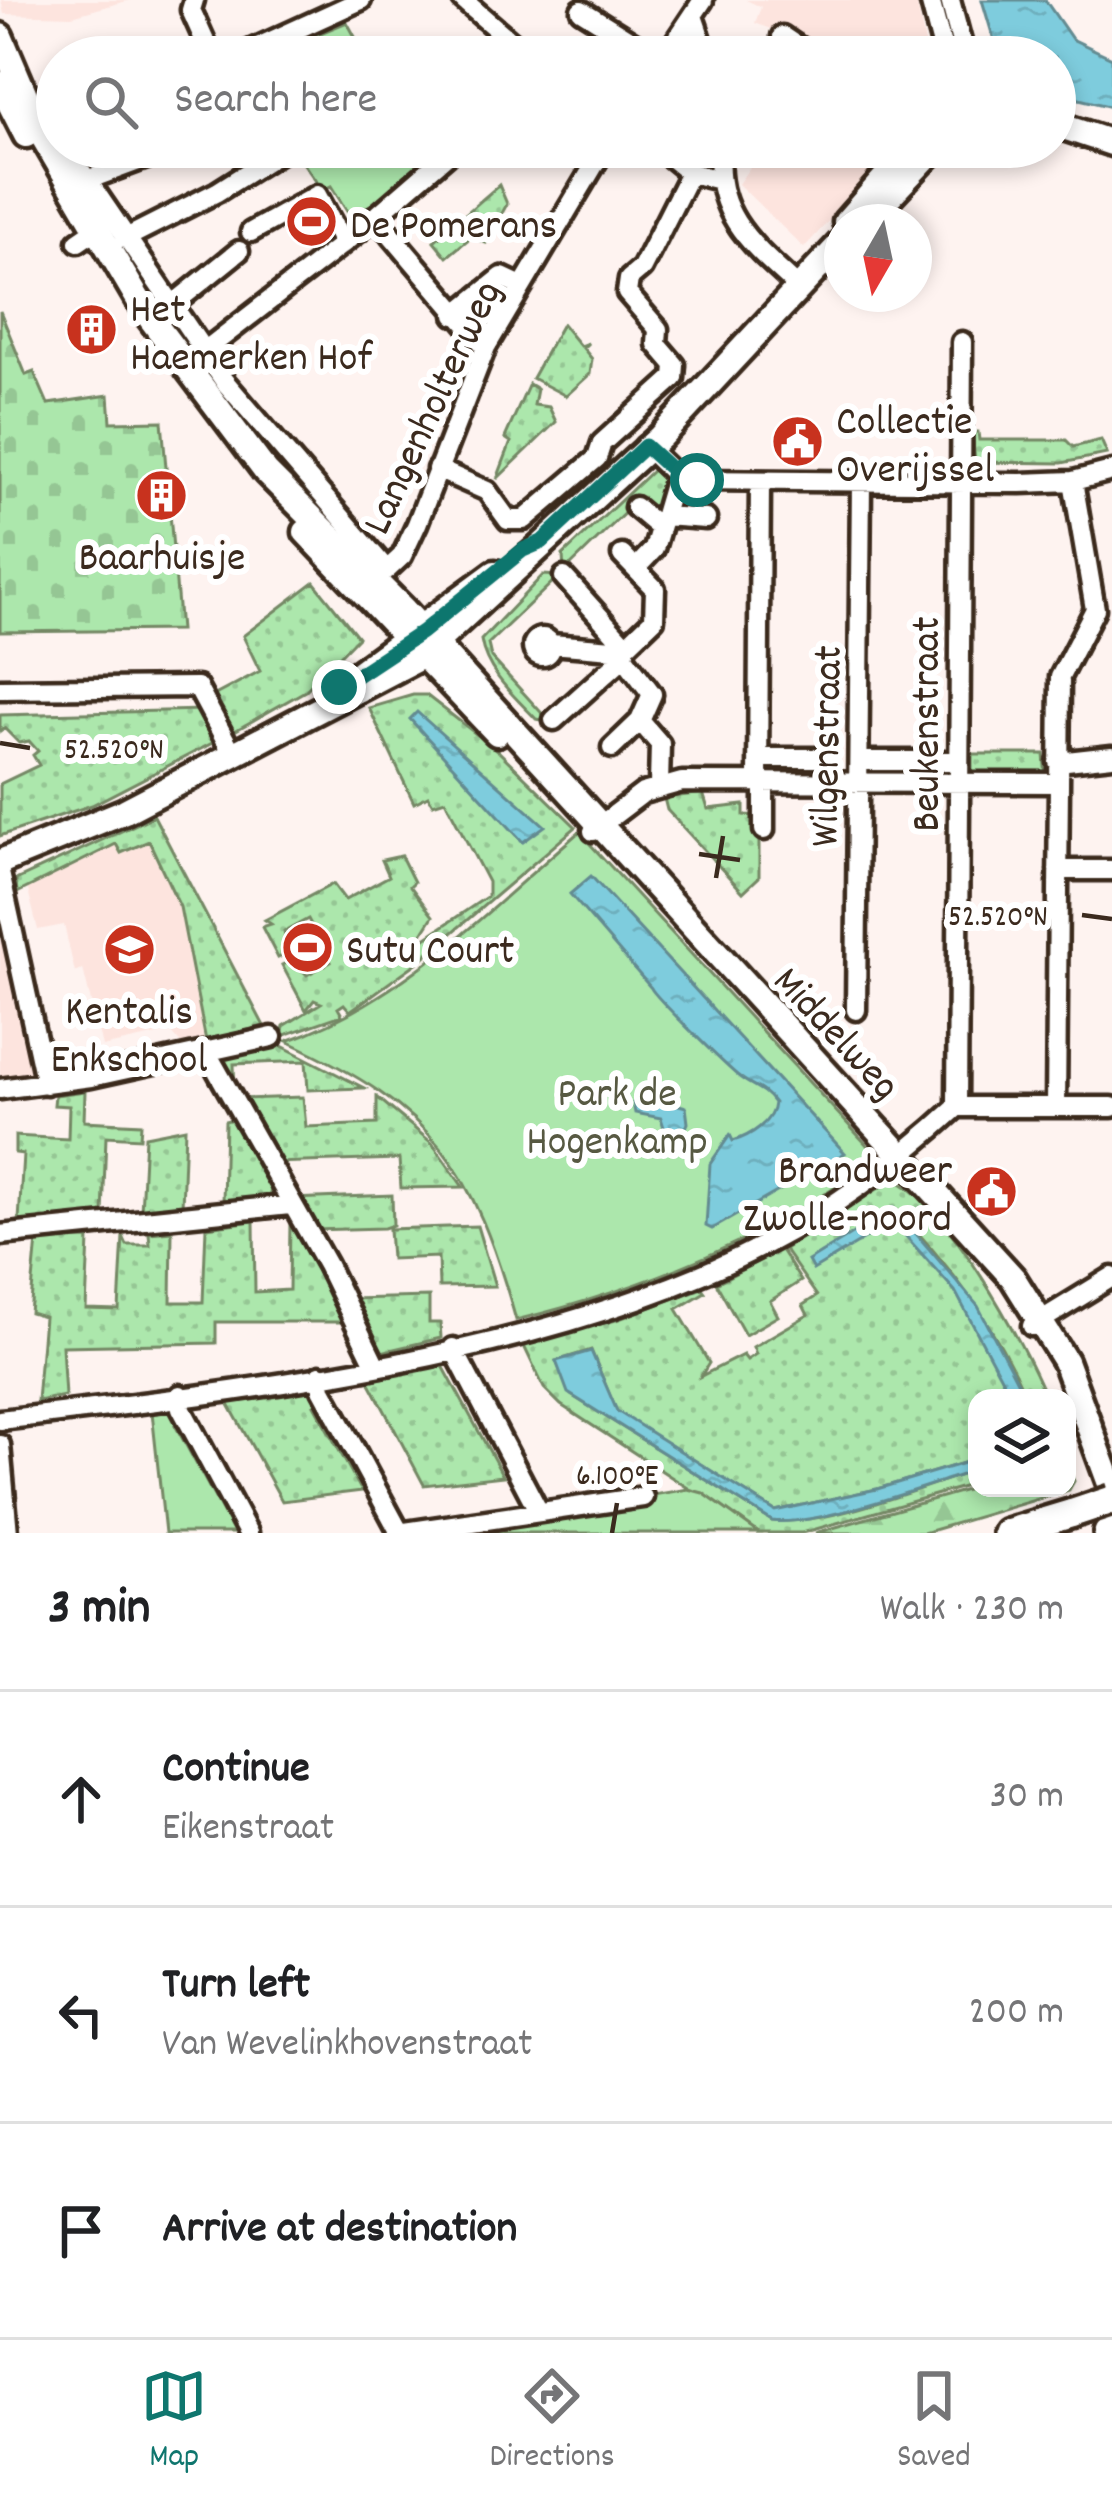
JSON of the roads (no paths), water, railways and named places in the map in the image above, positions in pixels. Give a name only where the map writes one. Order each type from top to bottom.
[{"type":"highway","points":[[1007,1533],[1112,1500]]},
{"type":"main road","points":[[0,36],[36,112]]},
{"type":"main road","points":[[0,84],[36,125]]},
{"type":"main road","points":[[1076,131],[1112,143]]},
{"type":"main road","points":[[1076,143],[1112,154]]},
{"type":"main road","points":[[60,168],[87,236],[139,311],[146,311],[187,361],[316,545],[421,644]]},
{"type":"main road","points":[[862,204],[893,168]]},
{"type":"main road","points":[[883,204],[916,168]]},
{"type":"main road","points":[[0,862],[125,811],[339,698],[421,644],[523,550],[542,542],[648,442],[824,248]]},
{"type":"main road","points":[[795,284],[824,258]]},
{"type":"main road","points":[[266,472],[338,531],[421,644]]},
{"type":"main road","name":"Middelweg","points":[[421,644],[646,879],[973,1237],[1075,1383],[1112,1489]]},
{"type":"main road","name":"Middelweg","points":[[1037,1323],[1063,1389]]},
{"type":"main road","name":"Middelweg","points":[[1076,1425],[1111,1531]]},
{"type":"street","points":[[194,0],[191,10],[203,36]]},
{"type":"street","points":[[283,36],[361,0]]},
{"type":"street","points":[[930,0],[939,36]]},
{"type":"street","points":[[950,0],[959,36]]},
{"type":"street","points":[[471,3],[503,36]]},
{"type":"street","points":[[676,36],[698,8]]},
{"type":"street","points":[[581,10],[625,36]]},
{"type":"street","points":[[75,168],[171,305],[187,361],[338,531]]},
{"type":"street","points":[[87,181],[121,168]]},
{"type":"street","points":[[124,238],[252,168]]},
{"type":"street","points":[[187,361],[343,243],[431,168]]},
{"type":"street","name":"Langenholterweg","points":[[338,531],[388,570],[402,556],[486,347],[592,168]]},
{"type":"street","points":[[683,168],[716,179]]},
{"type":"street","points":[[718,168],[722,199],[750,242],[795,284]]},
{"type":"street","points":[[437,470],[487,491],[508,520],[524,520],[598,458],[602,443],[674,378],[675,365],[657,344],[658,328],[627,293],[629,279],[642,268],[689,173]]},
{"type":"street","points":[[250,232],[317,195],[343,243]]},
{"type":"street","points":[[375,216],[486,347]]},
{"type":"street","points":[[171,305],[239,250]]},
{"type":"street","points":[[455,314],[502,277],[519,285]]},
{"type":"street","name":"Beukenstraat","points":[[957,1106],[962,342]]},
{"type":"street","points":[[648,442],[676,474],[691,480],[1073,481],[1112,471]]},
{"type":"street","points":[[554,720],[656,614],[655,589],[629,561],[652,553],[676,474]]},
{"type":"street","points":[[1056,1107],[1060,676],[1104,613],[1073,481]]},
{"type":"street","points":[[760,482],[758,758],[764,830]]},
{"type":"street","name":"Wilgenstraat","points":[[856,1010],[861,482]]},
{"type":"street","points":[[635,507],[662,522],[706,519]]},
{"type":"street","points":[[564,577],[652,688],[640,722],[613,748]]},
{"type":"street","points":[[550,644],[625,651]]},
{"type":"street","points":[[0,689],[197,687],[233,754]]},
{"type":"street","points":[[640,722],[659,744],[659,786]]},
{"type":"street","points":[[1058,762],[1112,756]]},
{"type":"street","points":[[758,758],[821,758]]},
{"type":"street","points":[[859,761],[958,761]]},
{"type":"street","points":[[597,828],[659,786],[761,781],[1058,783]]},
{"type":"street","points":[[1058,870],[1112,871]]},
{"type":"street","points":[[0,873],[46,1084]]},
{"type":"street","points":[[0,1089],[46,1084],[272,1037]]},
{"type":"street","points":[[207,1053],[376,1366]]},
{"type":"street","points":[[0,1420],[376,1366],[597,1313],[702,1274],[824,1212],[901,1156],[957,1106],[1112,1107]]},
{"type":"street","points":[[0,1235],[290,1205]]},
{"type":"street","points":[[1037,1323],[1112,1276]]},
{"type":"street","points":[[453,1348],[539,1513]]},
{"type":"street","points":[[320,1375],[322,1389],[399,1533],[643,1497]]},
{"type":"street","points":[[180,1395],[181,1408],[248,1533]]},
{"type":"street","points":[[0,1445],[8,1533]]},
{"type":"water","points":[[982,0],[1045,0],[1070,36],[993,36]]},
{"type":"water","points":[[1076,41],[1112,58],[1112,107],[1076,98]]},
{"type":"water","points":[[417,712],[545,826],[523,842],[410,719]]},
{"type":"water","points":[[591,876],[845,1153],[712,1229],[706,1226],[710,1164],[730,1135],[733,1141],[740,1139],[765,1122],[774,1103],[737,1075],[676,1016],[570,894]]},
{"type":"water","points":[[644,1095],[686,1107],[688,1123],[679,1143],[668,1140],[661,1118],[635,1113],[633,1103]]},
{"type":"water","points":[[894,1208],[978,1306],[1021,1389],[1007,1389],[955,1291],[893,1222],[813,1270],[808,1261]]},
{"type":"water","points":[[591,1351],[617,1411],[775,1511],[877,1489],[968,1462],[968,1473],[816,1518],[772,1521],[568,1393],[556,1361]]},
{"type":"place","name":"De Pomerans","points":[[311,222]]},
{"type":"place","name":"Het Haemerken Hof","points":[[91,330]]},
{"type":"place","name":"Collectie Overijssel","points":[[797,442]]},
{"type":"place","name":"Baarhuisje","points":[[162,495]]},
{"type":"place","name":"Sutu Court","points":[[307,947]]},
{"type":"place","name":"Kentalis Enkschool","points":[[129,949]]},
{"type":"place","name":"Brandweer Zwolle-noord","points":[[991,1191]]},
{"type":"park label","name":"Park de Hogenkamp","points":[[617,1114]]}]
